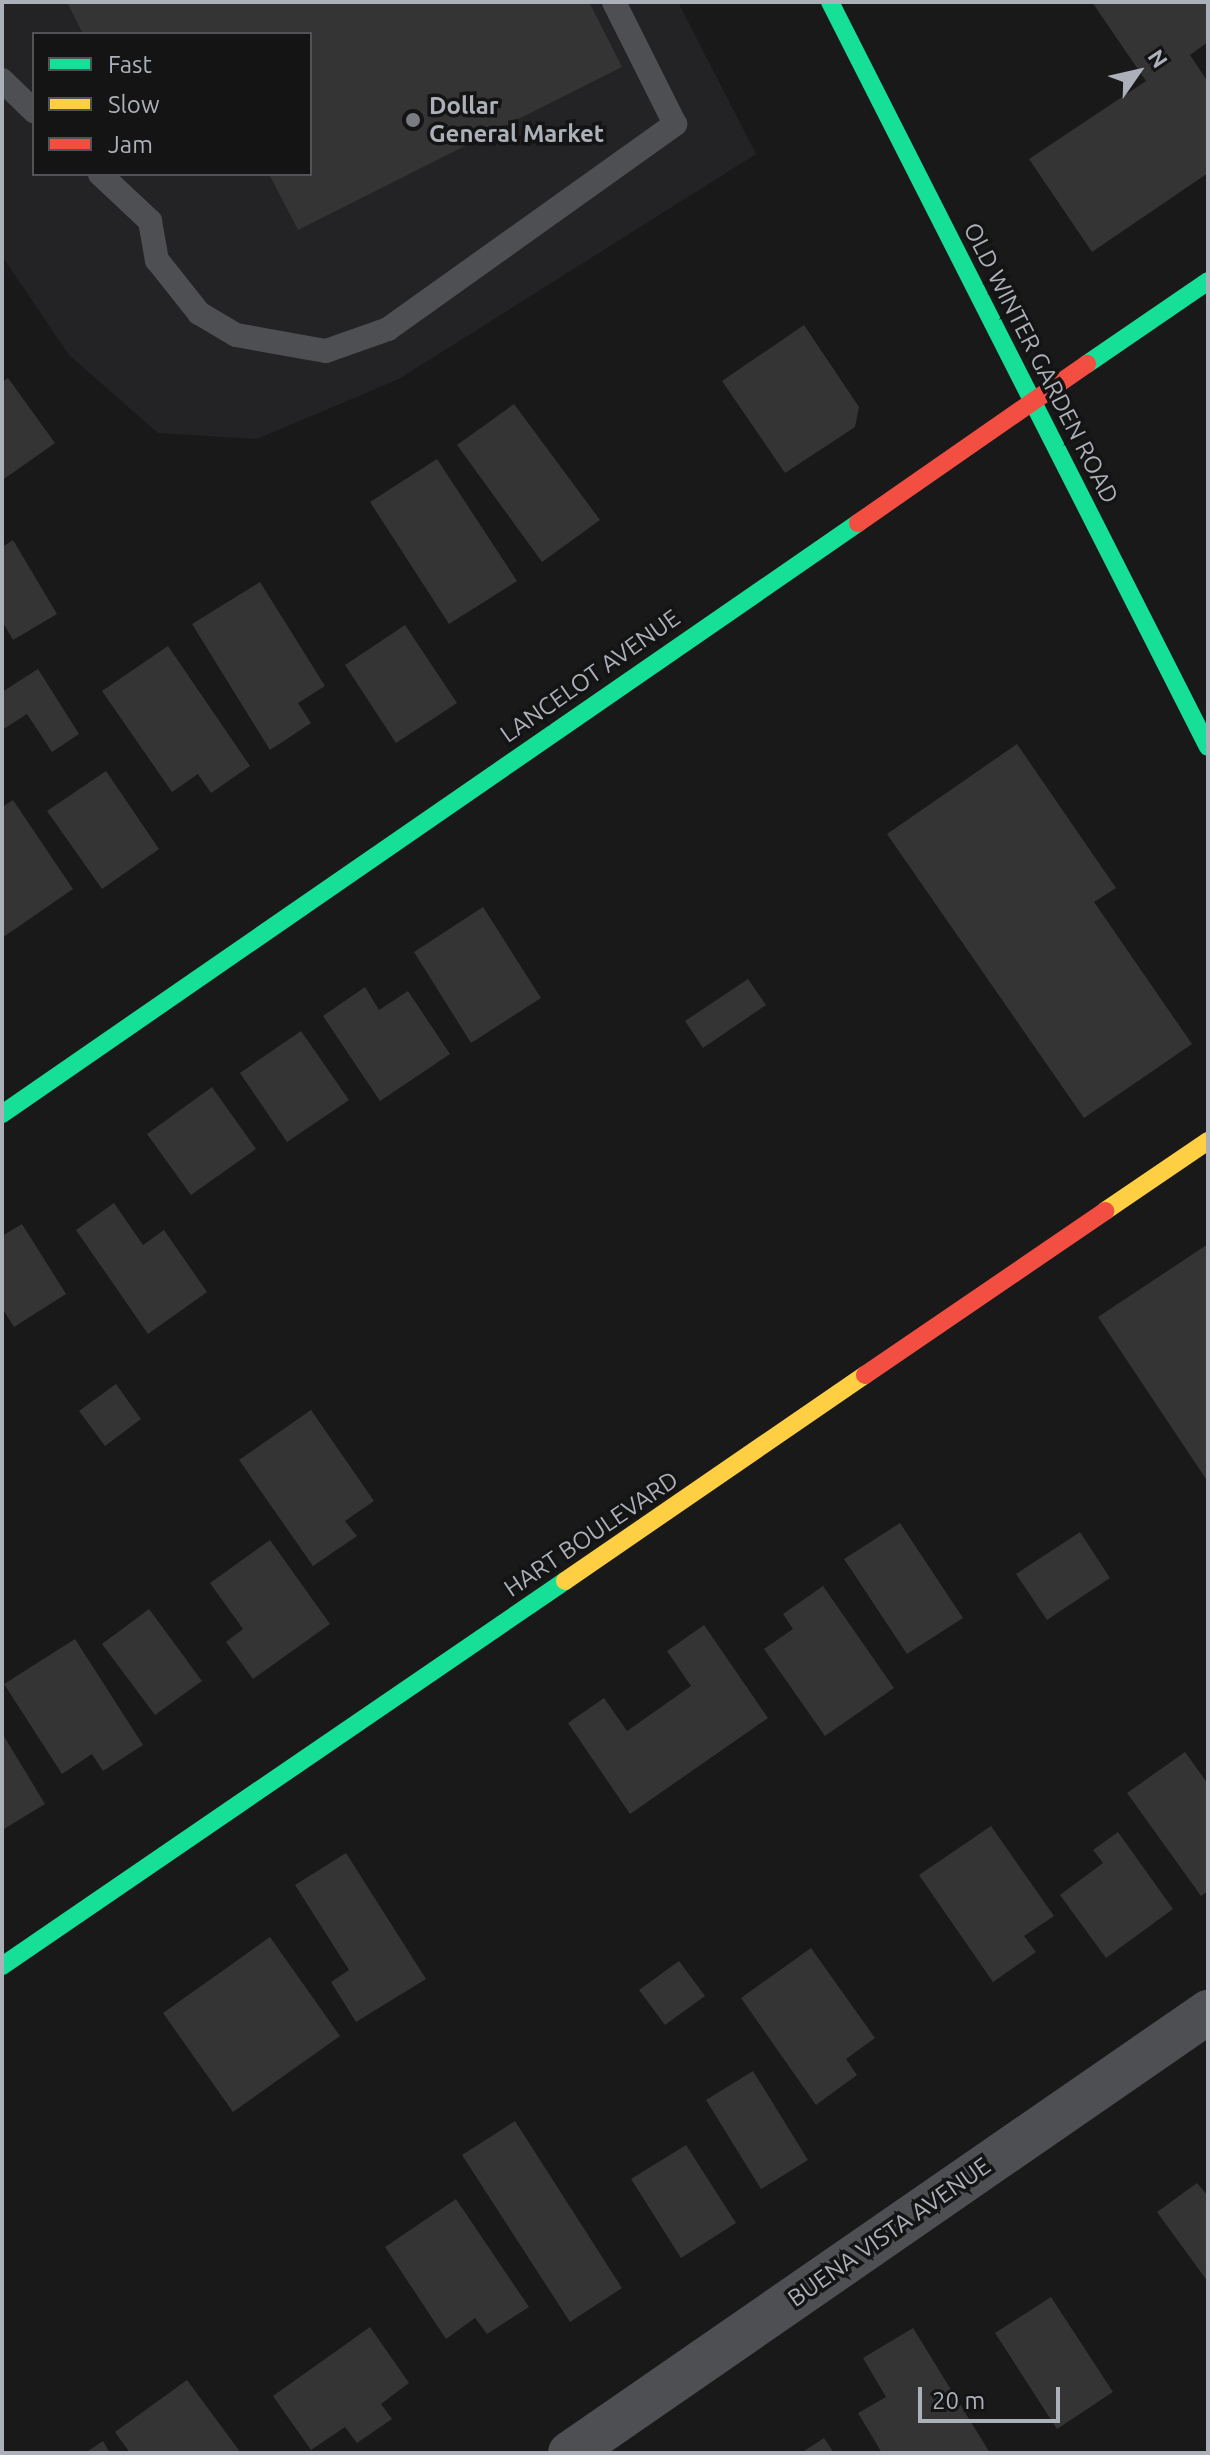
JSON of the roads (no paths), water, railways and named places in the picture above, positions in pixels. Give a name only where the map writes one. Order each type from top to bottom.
[{"type":"street","name":"OLD WINTER GARDEN ROAD","points":[[830,2],[1208,747]]},
{"type":"street","name":"LANCELOT AVENUE","points":[[2,1114],[1032,398],[1208,281]]},
{"type":"street","name":"HART BOULEVARD","points":[[2,1966],[1208,1141]]},
{"type":"street","name":"BUENA VISTA AVENUE","points":[[570,2453],[1208,2012]]},
{"type":"lane","points":[[102,176],[150,221],[157,260],[199,313],[236,335],[326,351],[388,329],[675,124],[614,2]]},
{"type":"lane","points":[[2,80],[32,109]]},
{"type":"place","name":"Dollar General Market","points":[[413,120]]}]
